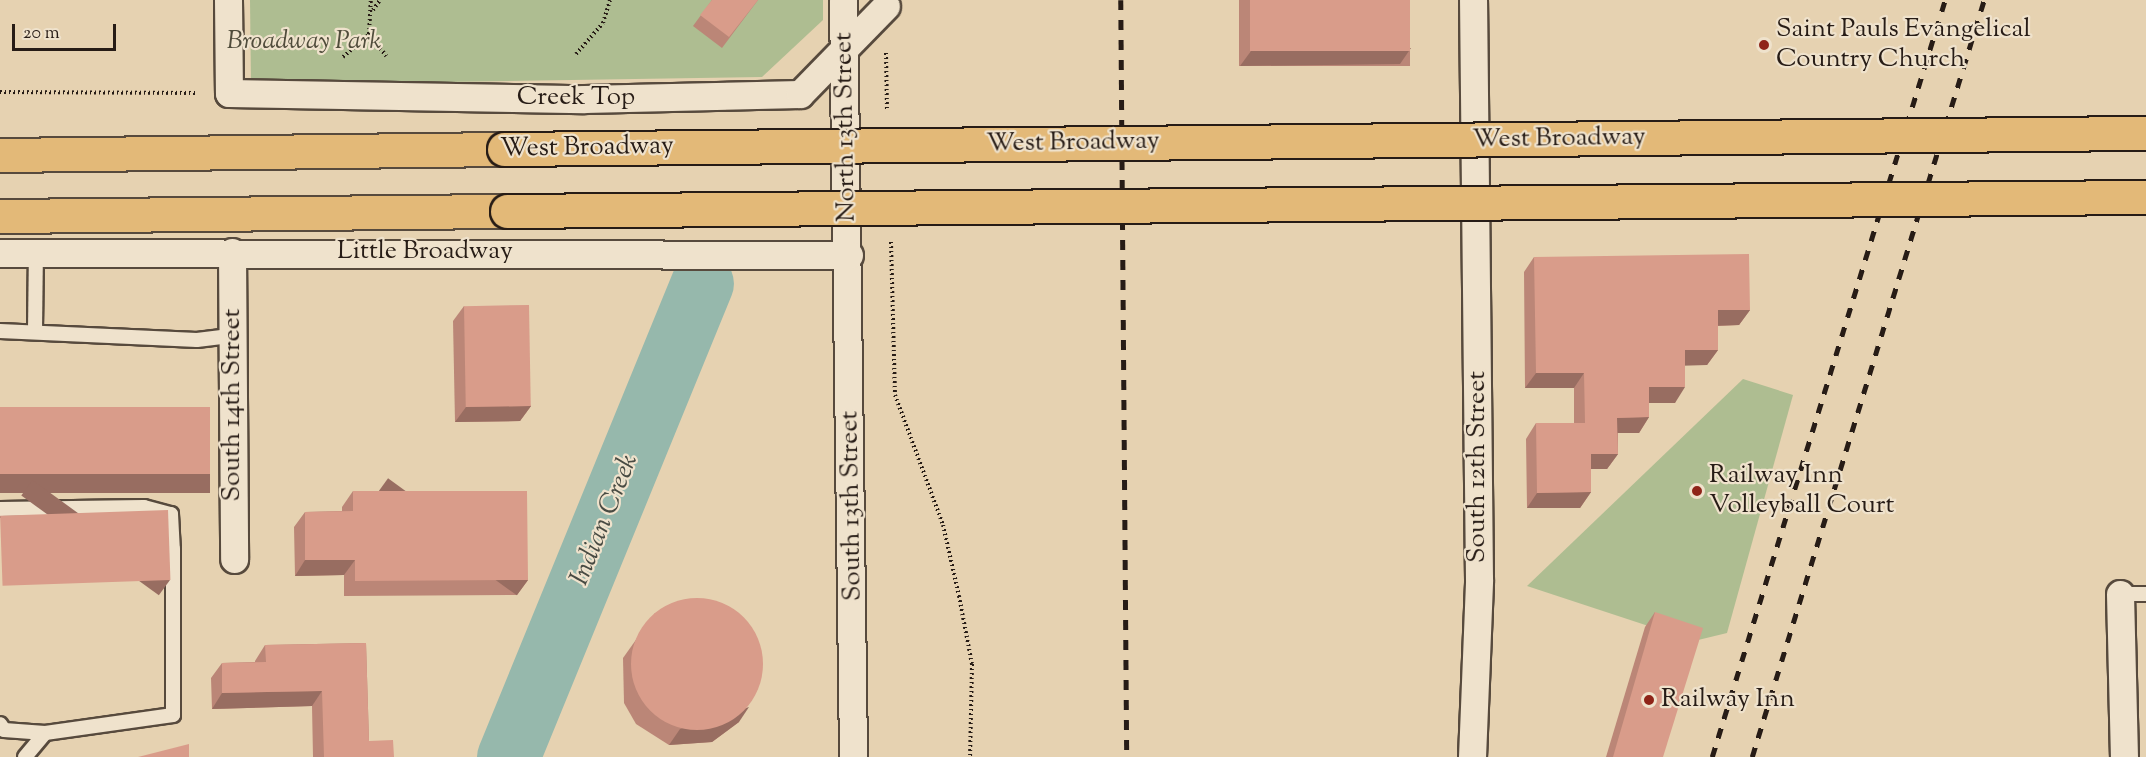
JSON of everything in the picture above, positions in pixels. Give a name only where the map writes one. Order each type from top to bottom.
[{"type":"main road","name":"West Broadway","points":[[0,155],[504,148],[2146,133]]},
{"type":"main road","points":[[0,216],[2146,197]]},
{"type":"street","points":[[228,0],[229,93]]},
{"type":"street","name":"North 13th Street","points":[[843,0],[849,255]]},
{"type":"street","name":"South 12th Street","points":[[1472,757],[1479,579],[1473,0]]},
{"type":"street","name":"Creek Top","points":[[229,93],[584,99],[800,94],[844,45],[886,6]]},
{"type":"street","name":"South 14th Street","points":[[232,252],[234,559]]},
{"type":"street","name":"Little Broadway","points":[[0,253],[849,255]]},
{"type":"street","name":"South 13th Street","points":[[849,255],[853,757]]},
{"type":"street","points":[[2124,757],[2133,594]]},
{"type":"lane","points":[[35,330],[36,253]]},
{"type":"lane","points":[[0,331],[35,330],[197,340],[232,336]]},
{"type":"lane","points":[[0,509],[144,507],[171,514],[173,715],[45,733],[4,730],[0,724]]},
{"type":"lane","points":[[25,757],[45,733]]},
{"type":"path","points":[[343,57],[369,34],[372,11],[370,0]]},
{"type":"path","points":[[372,11],[380,0]]},
{"type":"path","points":[[576,54],[603,23],[610,0]]},
{"type":"path","points":[[369,34],[386,56]]},
{"type":"path","points":[[0,92],[229,93]]},
{"type":"path","points":[[886,92],[887,115]]},
{"type":"path","points":[[891,234],[895,395],[943,525],[959,596],[972,664],[970,757]]},
{"type":"green space","name":"Broadway Park","points":[[250,0],[823,0],[823,20],[762,77],[251,85]]},
{"type":"green space","name":"Railway Inn Volleyball Court","points":[[1743,379],[1793,395],[1727,633],[1694,641],[1527,586]]},
{"type":"building","points":[[712,0],[758,0],[729,37],[700,15]]},
{"type":"building","points":[[1250,0],[1410,0],[1410,51],[1250,51]]},
{"type":"building","points":[[1749,254],[1750,310],[1718,310],[1718,350],[1685,350],[1685,387],[1649,387],[1649,417],[1617,418],[1618,454],[1591,454],[1591,492],[1537,493],[1536,423],[1585,423],[1584,373],[1536,373],[1534,257]]},
{"type":"building","points":[[529,305],[531,406],[466,407],[464,306]]},
{"type":"building","points":[[0,407],[210,407],[210,474],[0,474]]},
{"type":"building","points":[[353,491],[527,491],[528,580],[355,581],[355,560],[305,560],[305,512],[353,511]]},
{"type":"building","points":[[168,510],[170,580],[3,586],[0,516]]},
{"type":"building","points":[[697,598],[722,603],[743,618],[758,639],[763,664],[758,689],[743,710],[722,725],[697,730],[672,725],[651,710],[636,689],[631,664],[636,639],[651,618],[672,603]]},
{"type":"building","name":"Railway Inn","points":[[1655,612],[1703,628],[1663,757],[1613,757]]},
{"type":"building","points":[[366,643],[369,741],[393,740],[394,757],[324,757],[322,691],[222,693],[222,663],[266,662],[265,645]]},
{"type":"building","points":[[189,744],[189,757],[138,757]]},
{"type":"waterway","name":"Indian Creek","points":[[508,757],[702,283]]},
{"type":"railway","points":[[1121,0],[1127,757]]},
{"type":"railway","points":[[1712,757],[1945,0]]},
{"type":"railway","points":[[1752,757],[1984,0]]},
{"type":"place","name":"Saint Pauls Evangelical Country Church","points":[[1764,45]]},
{"type":"place","name":"Railway Inn Volleyball Court","points":[[1697,491]]},
{"type":"place","name":"Railway Inn","points":[[1649,700]]}]
